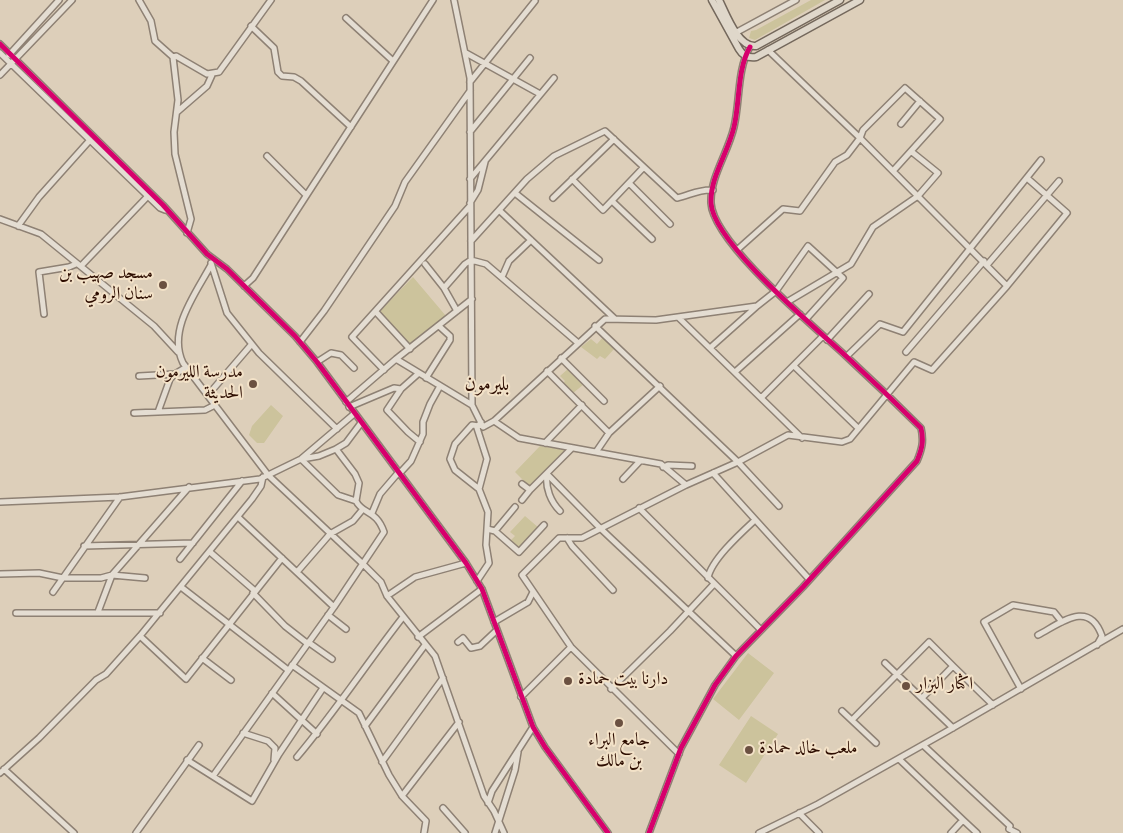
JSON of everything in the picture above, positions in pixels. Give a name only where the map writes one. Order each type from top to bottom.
[{"type":"main road","points":[[712,0],[738,50],[745,56],[756,57],[860,0]]},
{"type":"main road","points":[[719,0],[744,43],[750,46],[756,46],[840,0]]},
{"type":"main road","points":[[803,20],[807,29]]},
{"type":"street","points":[[8,56],[59,0]]},
{"type":"street","points":[[0,75],[72,0]]},
{"type":"street","points":[[139,0],[151,21],[155,42],[173,57],[176,56],[199,71],[212,75],[219,72],[271,0]]},
{"type":"street","points":[[244,286],[253,278],[433,0]]},
{"type":"street","points":[[454,0],[466,53],[470,82],[469,179],[472,405],[480,424]]},
{"type":"street","points":[[737,32],[796,0]]},
{"type":"street","points":[[470,82],[486,65],[534,1]]},
{"type":"street","points":[[53,7],[60,12]]},
{"type":"street","points":[[346,18],[393,61]]},
{"type":"street","points":[[251,26],[274,48],[278,72],[282,76],[294,77],[301,81],[351,127]]},
{"type":"street","points":[[0,44],[13,62],[90,140],[98,144],[148,196],[166,210],[187,233],[244,286],[300,342],[317,362],[466,563],[482,589],[533,727],[545,747],[608,833]]},
{"type":"street","points":[[649,833],[679,754],[715,685],[736,656],[916,461],[922,449],[924,438],[921,428],[787,302],[737,250],[713,216],[711,203],[713,190],[733,130],[745,56],[750,46]]},
{"type":"street","points":[[768,50],[860,138],[1007,286]]},
{"type":"street","points":[[0,53],[8,56]]},
{"type":"street","points":[[466,53],[540,94]]},
{"type":"street","points":[[173,57],[175,90],[178,100],[174,132],[174,154],[191,219],[187,233]]},
{"type":"street","points":[[470,133],[530,58]]},
{"type":"street","points":[[13,62],[163,205],[166,210]]},
{"type":"street","points":[[177,112],[207,86],[212,75]]},
{"type":"street","points":[[469,179],[554,78]]},
{"type":"street","points":[[737,250],[783,209],[800,211],[835,162],[847,155],[860,138],[863,130],[905,88],[940,119],[893,171]]},
{"type":"street","points":[[300,342],[324,311],[395,206],[405,182],[470,91]]},
{"type":"street","points":[[901,124],[920,101]]},
{"type":"street","points":[[471,242],[527,178],[564,150],[605,131],[677,198],[689,196],[697,190],[713,190]]},
{"type":"street","points":[[553,198],[614,139]]},
{"type":"street","points":[[18,226],[39,197],[90,140]]},
{"type":"street","points":[[787,302],[851,264],[873,227],[918,196],[938,173],[912,152]]},
{"type":"street","points":[[267,156],[306,195]]},
{"type":"street","points":[[846,356],[880,324],[903,332],[1041,160]]},
{"type":"street","points":[[384,370],[352,337],[470,205],[478,190],[485,161]]},
{"type":"street","points":[[572,179],[603,210],[643,168]]},
{"type":"street","points":[[679,754],[611,689],[571,647],[522,575],[559,538],[582,538],[686,484],[738,462],[788,436],[842,442],[850,438],[914,362],[932,370],[1007,286],[1067,213],[1027,178]]},
{"type":"street","points":[[906,352],[1059,181]]},
{"type":"street","points":[[629,183],[670,224]]},
{"type":"street","points":[[515,192],[599,260]]},
{"type":"street","points":[[44,314],[39,272],[78,265],[148,196]]},
{"type":"street","points":[[612,201],[652,239]]},
{"type":"street","points":[[499,210],[615,319]]},
{"type":"street","points":[[0,219],[41,234],[154,326],[179,352]]},
{"type":"street","points":[[502,277],[509,261],[531,240]]},
{"type":"street","points":[[710,348],[776,291],[808,246],[843,278],[806,319]]},
{"type":"street","points":[[212,257],[211,264],[187,306],[179,334],[179,352],[185,368],[208,395],[266,476],[363,564],[380,582],[387,596],[435,656],[484,796],[504,833]]},
{"type":"street","points":[[444,288],[465,264],[471,260],[486,264],[577,342]]},
{"type":"street","points":[[211,264],[227,313],[252,345],[337,429]]},
{"type":"street","points":[[425,264],[444,288],[457,311]]},
{"type":"street","points":[[761,398],[869,294]]},
{"type":"street","points":[[347,404],[384,370],[472,299]]},
{"type":"street","points":[[477,581],[489,562],[486,545],[488,512],[479,489],[455,470],[450,459],[455,444],[472,425],[480,424],[484,427],[494,421],[605,318],[649,320],[679,318],[757,306]]},
{"type":"street","points":[[376,312],[410,349]]},
{"type":"street","points":[[735,372],[800,314]]},
{"type":"street","points":[[679,318],[802,438]]},
{"type":"street","points":[[426,378],[450,340],[450,336],[439,326]]},
{"type":"street","points":[[595,326],[738,462],[779,506]]},
{"type":"street","points":[[208,395],[252,345]]},
{"type":"street","points":[[317,362],[324,355],[331,353],[341,355],[354,368]]},
{"type":"street","points":[[561,358],[604,401]]},
{"type":"street","points":[[396,360],[472,405]]},
{"type":"street","points":[[794,366],[858,428]]},
{"type":"street","points":[[158,412],[170,380],[175,374],[185,368]]},
{"type":"street","points":[[546,371],[610,433]]},
{"type":"street","points":[[419,373],[401,389],[388,410],[420,442]]},
{"type":"street","points":[[139,376],[175,374]]},
{"type":"street","points":[[372,513],[380,494],[411,462],[420,442],[423,422],[440,386]]},
{"type":"street","points":[[596,452],[610,433],[660,386]]},
{"type":"street","points":[[347,404],[394,388],[401,389]]},
{"type":"street","points":[[134,413],[205,410],[215,405]]},
{"type":"street","points":[[545,443],[582,405]]},
{"type":"street","points":[[0,502],[120,497],[242,481],[266,476],[301,459],[354,414]]},
{"type":"street","points":[[494,421],[519,438],[663,466],[692,466]]},
{"type":"street","points":[[301,459],[319,456],[346,444],[361,423]]},
{"type":"street","points":[[479,489],[487,459],[477,428],[480,424]]},
{"type":"street","points":[[212,776],[334,607],[384,532],[381,523],[372,513],[360,508],[356,501],[359,483],[355,474],[336,449]]},
{"type":"street","points":[[522,500],[571,449]]},
{"type":"street","points":[[301,459],[338,495],[356,501]]},
{"type":"street","points":[[623,479],[640,461]]},
{"type":"street","points":[[663,466],[686,484]]},
{"type":"street","points":[[713,473],[809,579]]},
{"type":"street","points":[[547,474],[546,481],[550,497],[560,511]]},
{"type":"street","points":[[547,474],[600,528],[736,656]]},
{"type":"street","points":[[74,833],[2,771],[39,738],[96,680],[106,674],[160,613],[210,552],[261,486],[266,476]]},
{"type":"street","points":[[180,559],[242,481]]},
{"type":"street","points":[[522,484],[530,490]]},
{"type":"street","points":[[98,612],[112,575],[189,487]]},
{"type":"street","points":[[53,592],[120,497]]},
{"type":"street","points":[[495,531],[515,507]]},
{"type":"street","points":[[639,508],[761,630]]},
{"type":"street","points":[[297,572],[330,534],[353,520],[363,509]]},
{"type":"street","points":[[238,517],[334,607]]},
{"type":"street","points":[[708,578],[710,568],[723,555],[726,548],[754,520]]},
{"type":"street","points":[[487,529],[495,531],[519,552],[544,525]]},
{"type":"street","points":[[567,538],[572,546],[614,590]]},
{"type":"street","points":[[84,546],[193,543]]},
{"type":"street","points":[[210,552],[254,592],[285,626],[332,659]]},
{"type":"street","points":[[140,636],[186,679],[282,558]]},
{"type":"street","points":[[387,596],[415,577],[466,563]]},
{"type":"street","points":[[0,574],[39,573],[63,578],[101,578],[112,575],[145,578]]},
{"type":"street","points":[[611,689],[714,584]]},
{"type":"street","points":[[181,586],[288,670]]},
{"type":"street","points":[[418,637],[482,589]]},
{"type":"street","points":[[494,622],[528,602],[534,592]]},
{"type":"street","points":[[1020,689],[984,622],[1014,605],[1054,612],[1062,622]]},
{"type":"street","points":[[16,613],[160,613]]},
{"type":"street","points":[[328,615],[346,629]]},
{"type":"street","points":[[1038,635],[1079,615],[1089,617],[1098,626],[1102,636],[1096,645]]},
{"type":"street","points":[[298,757],[403,617]]},
{"type":"street","points":[[759,833],[924,745],[1123,629]]},
{"type":"street","points":[[458,642],[462,638],[472,648],[480,646],[497,630]]},
{"type":"street","points":[[852,720],[929,642],[993,705]]},
{"type":"street","points":[[365,726],[401,674],[425,645]]},
{"type":"street","points":[[521,697],[571,647]]},
{"type":"street","points":[[202,658],[231,680]]},
{"type":"street","points":[[885,663],[953,728]]},
{"type":"street","points":[[292,665],[359,713],[382,762],[402,796],[426,821],[424,833]]},
{"type":"street","points":[[922,698],[953,666]]},
{"type":"street","points":[[382,762],[443,678]]},
{"type":"street","points":[[187,760],[252,801],[274,763],[323,688]]},
{"type":"street","points":[[272,694],[317,734]]},
{"type":"street","points":[[842,711],[876,743]]},
{"type":"street","points":[[402,796],[459,722]]},
{"type":"street","points":[[488,803],[492,791],[533,727]]},
{"type":"street","points":[[243,733],[268,741],[275,748],[274,763]]},
{"type":"street","points":[[136,833],[199,745]]},
{"type":"street","points":[[924,745],[1010,826],[1008,829],[1017,833]]},
{"type":"street","points":[[495,833],[515,770],[518,750]]},
{"type":"street","points":[[899,758],[977,833]]},
{"type":"street","points":[[442,808],[465,833]]},
{"type":"street","points":[[799,813],[819,833]]},
{"type":"street","points":[[951,833],[963,820]]},
{"type":"shaded area","points":[[811,0],[825,0],[755,40],[749,38],[751,31]]},
{"type":"shaded area","points":[[413,277],[446,316],[411,345],[379,312]]},
{"type":"shaded area","points":[[604,336],[615,348],[605,359],[600,356],[597,359],[581,347],[591,339],[597,344]]},
{"type":"shaded area","points":[[569,368],[584,384],[572,394],[562,384],[565,381],[560,376]]},
{"type":"shaded area","points":[[271,405],[283,416],[264,443],[257,443],[249,435],[252,426]]},
{"type":"shaded area","points":[[540,446],[565,450],[530,487],[515,472]]},
{"type":"shaded area","points":[[525,516],[539,528],[518,551],[509,542],[515,536],[510,532]]},
{"type":"shaded area","points":[[748,653],[774,673],[739,720],[713,699]]},
{"type":"shaded area","name":"ملعب خالد حمادة","points":[[751,716],[778,734],[746,783],[719,765]]},
{"type":"cycle path","points":[[0,44],[163,205],[207,254],[227,269],[295,336],[317,362],[466,563],[482,589],[533,727],[545,747],[608,833]]},
{"type":"cycle path","points":[[649,833],[681,748],[715,685],[736,656],[803,587],[917,461],[922,445],[921,428],[866,374],[791,307],[747,262],[716,220],[711,203],[711,193],[716,174],[734,127],[741,75],[750,47]]},
{"type":"place","name":"مسجد صهيب بن سنان الرومي","points":[[163,285]]},
{"type":"place","name":"مدرسة الليرمون الحديثة","points":[[253,384]]},
{"type":"place","name":"دارنا بيت حمادة","points":[[568,681]]},
{"type":"place","name":"اكثار البزار","points":[[906,686]]},
{"type":"place","name":"جامع البراء بن مالك","points":[[619,723]]},
{"type":"place","name":"ملعب خالد حمادة","points":[[749,750]]},
{"type":"district","name":"بليرمون","points":[[487,386]]}]
